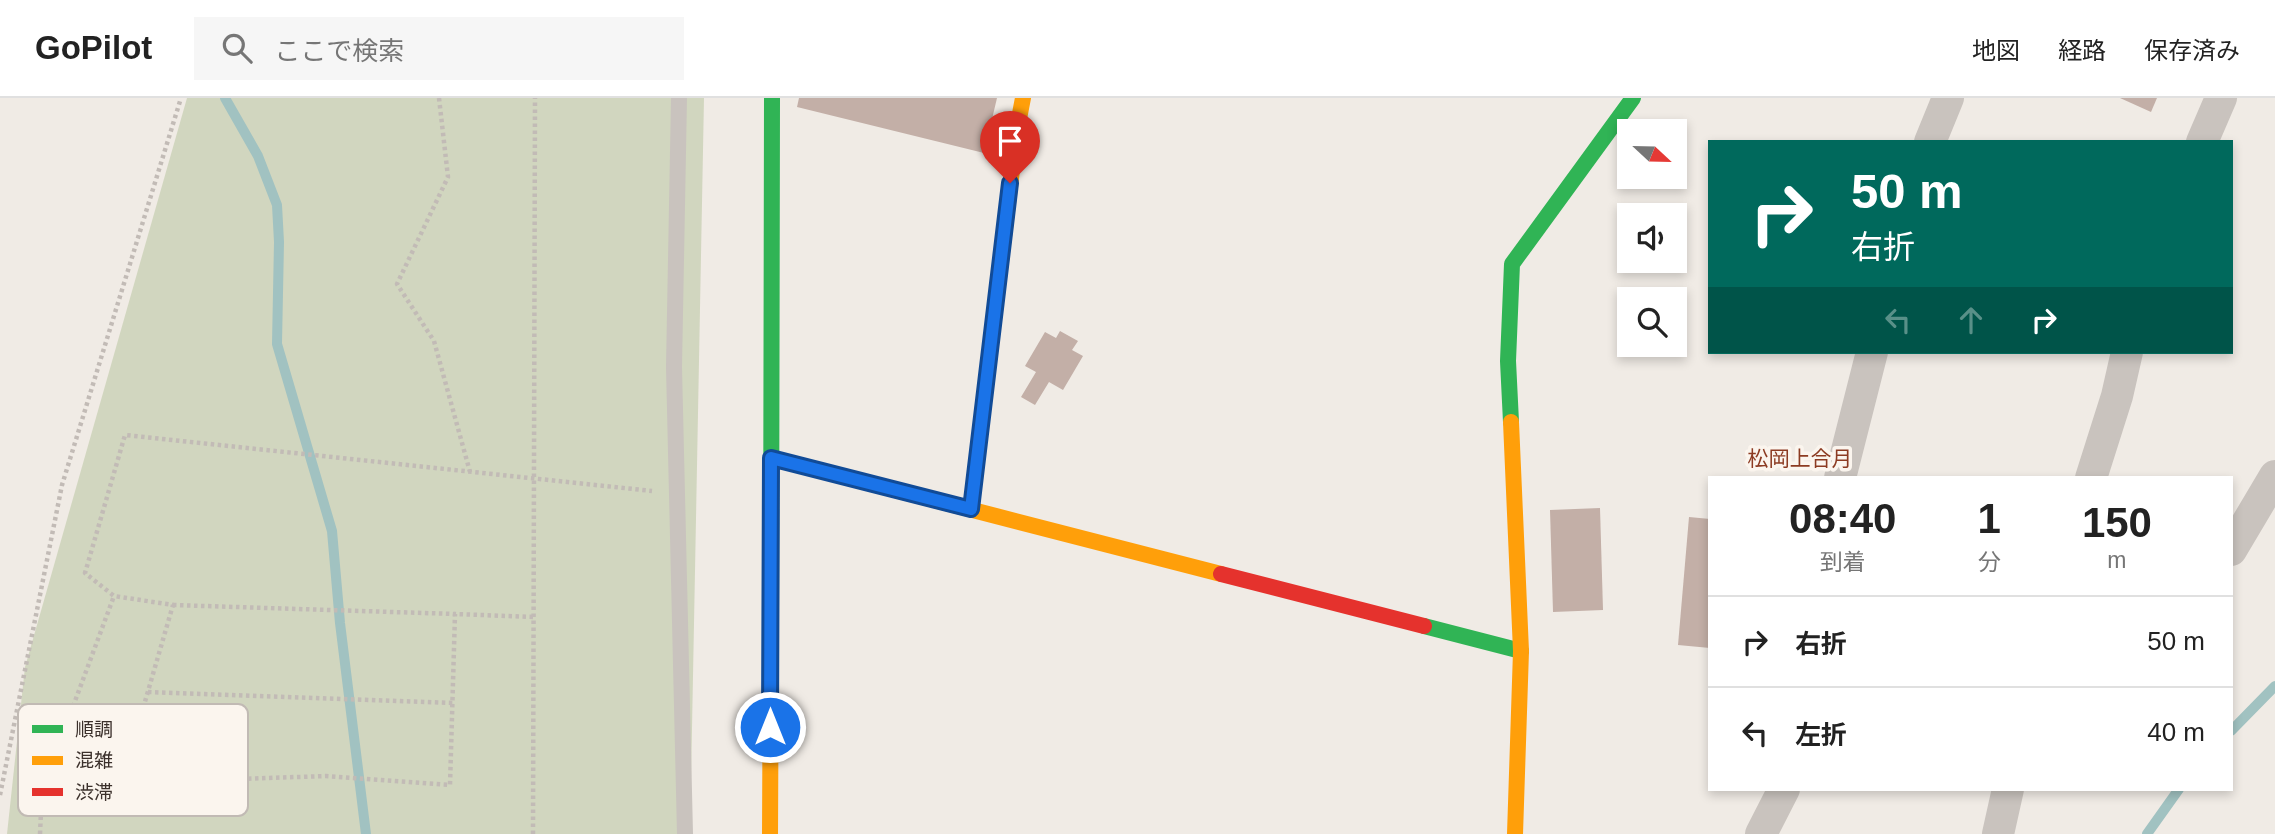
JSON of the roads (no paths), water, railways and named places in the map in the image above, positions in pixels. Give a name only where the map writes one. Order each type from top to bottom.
[{"type":"street","points":[[770,834],[772,98]]},
{"type":"street","points":[[971,509],[1015,142],[1023,98]]},
{"type":"street","points":[[1515,834],[1521,651],[1508,361],[1512,264],[1633,98]]},
{"type":"street","points":[[1931,140],[1948,98]]},
{"type":"street","points":[[2203,140],[2221,98]]},
{"type":"street","points":[[1841,476],[1871,354]]},
{"type":"street","points":[[2092,476],[2117,396],[2127,354]]},
{"type":"street","points":[[771,458],[1521,651]]},
{"type":"street","points":[[2233,547],[2275,476]]},
{"type":"street","points":[[1761,834],[1783,791]]},
{"type":"street","points":[[1998,834],[2008,791]]},
{"type":"lane","points":[[679,98],[674,367],[685,834]]},
{"type":"waterway","points":[[225,98],[258,156],[277,205],[277,344],[332,531],[340,623],[366,834]]},
{"type":"waterway","points":[[2233,729],[2275,686]]},
{"type":"waterway","points":[[2147,834],[2178,791]]},
{"type":"district","name":"松岡上合月","points":[[1800,458]]}]
